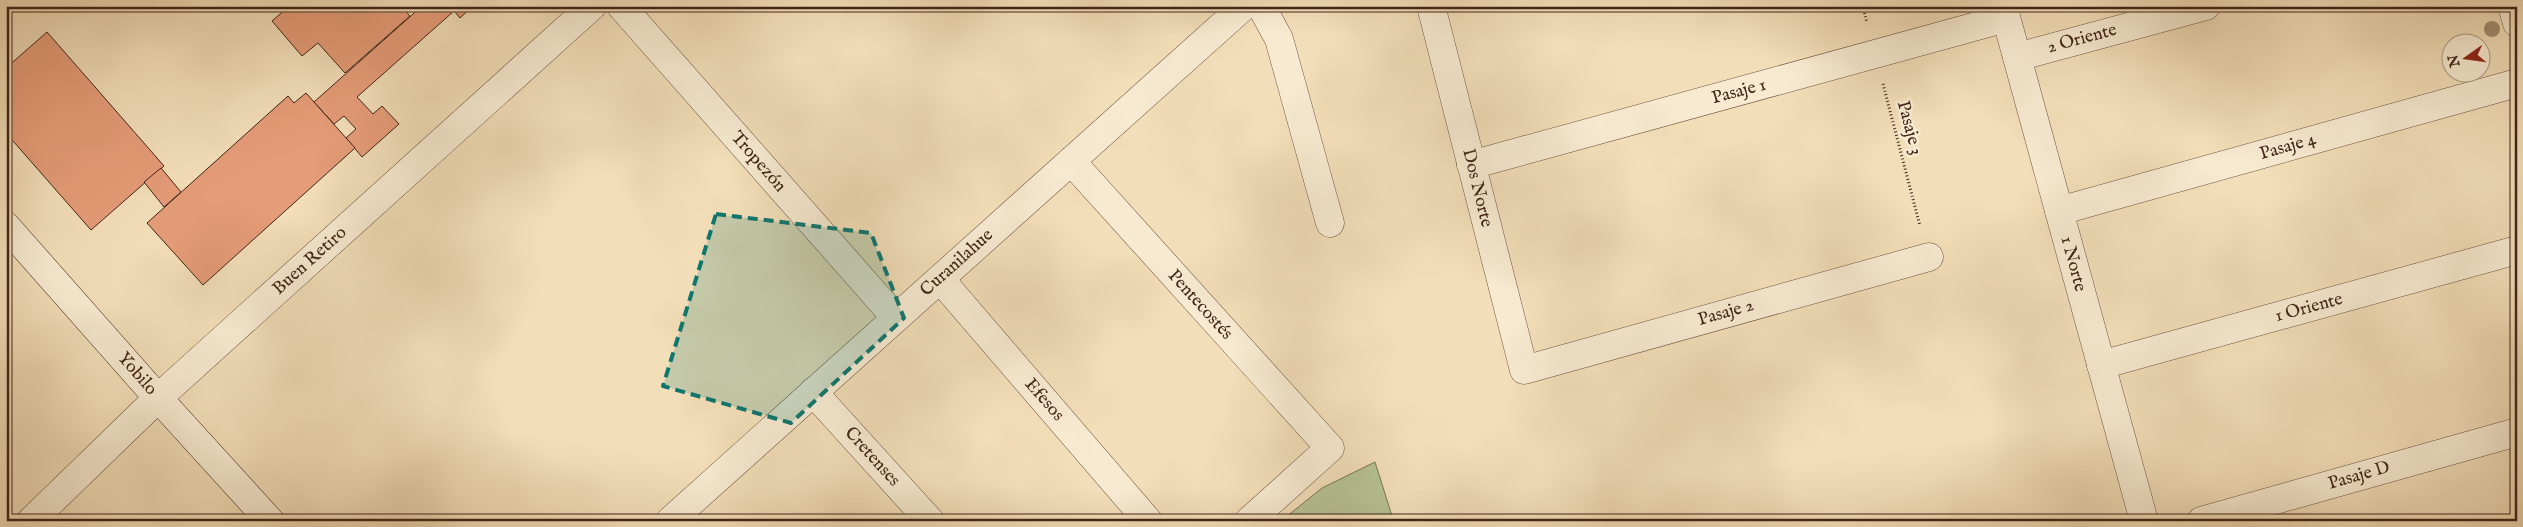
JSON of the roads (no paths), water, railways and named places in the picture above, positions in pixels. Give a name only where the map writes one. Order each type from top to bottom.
[{"type":"street","name":"Buen Retiro","points":[[31,521],[158,398],[592,6]]},
{"type":"street","name":"Tropezón","points":[[621,6],[896,318]]},
{"type":"street","name":"Curanilahue","points":[[681,517],[813,392],[1244,6]]},
{"type":"street","points":[[1260,6],[1279,39],[1330,223]]},
{"type":"street","name":"Dos Norte","points":[[1431,6],[1524,370]]},
{"type":"street","name":"2 Oriente","points":[[2017,57],[2206,6]]},
{"type":"street","points":[[2512,6],[2517,23]]},
{"type":"street","name":"Pasaje 1","points":[[1472,165],[1875,55],[2004,12]]},
{"type":"street","name":"1 Norte","points":[[2004,12],[2144,521]]},
{"type":"street","name":"Pasaje 4","points":[[2059,211],[2517,83]]},
{"type":"street","name":"Pentecostés","points":[[1071,161],[1330,448],[1249,521]]},
{"type":"street","name":"Yobilo","points":[[6,226],[270,521]]},
{"type":"street","name":"1 Oriente","points":[[2101,365],[2517,250]]},
{"type":"street","name":"Pasaje 2","points":[[1524,370],[1929,256]]},
{"type":"street","name":"Efesos","points":[[940,279],[1148,521]]},
{"type":"street","name":"Cretenses","points":[[813,392],[930,521]]},
{"type":"street","name":"Pasaje D","points":[[2201,521],[2517,432]]}]
